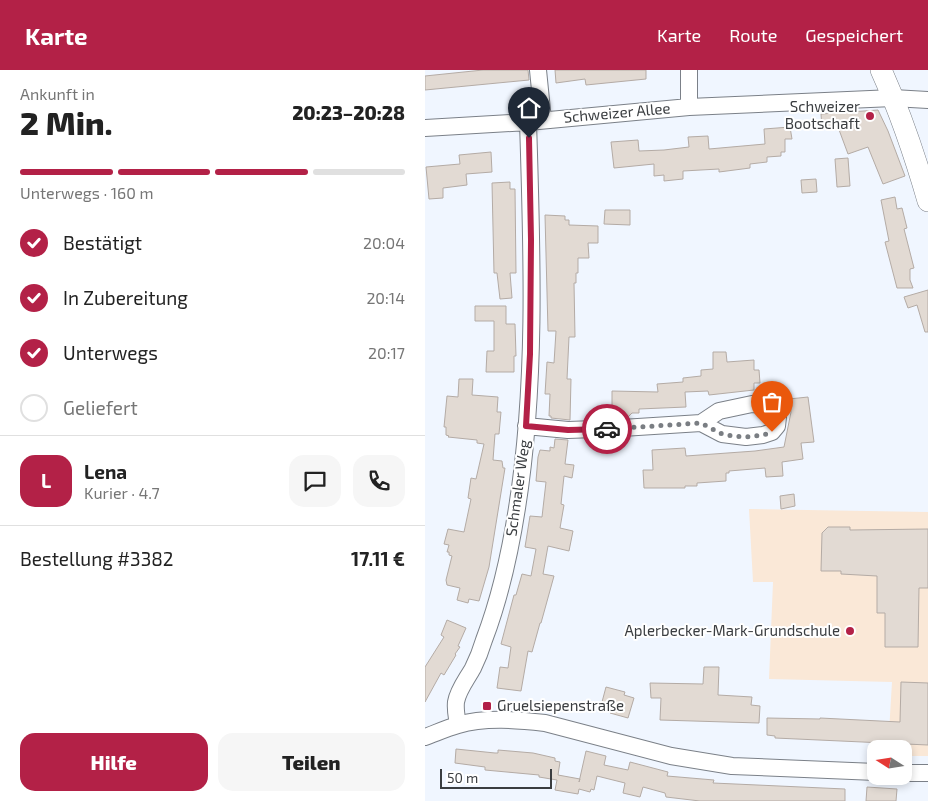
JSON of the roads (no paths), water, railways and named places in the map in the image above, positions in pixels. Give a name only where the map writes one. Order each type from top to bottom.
[{"type":"street","name":"Schmaler Weg","points":[[458,725],[456,712],[458,696],[473,668],[484,641],[503,580],[517,508],[526,426],[530,354],[531,240],[538,70]]},
{"type":"street","name":"Schweizer Allee","points":[[689,70],[689,107]]},
{"type":"street","points":[[881,70],[893,98],[928,201]]},
{"type":"street","name":"Schweizer Allee","points":[[425,128],[536,121],[689,107],[893,98],[928,100]]},
{"type":"street","points":[[526,426],[577,429],[701,423]]},
{"type":"street","points":[[425,737],[458,725],[486,721],[526,720],[545,723],[671,756],[732,766],[867,772]]},
{"type":"street","points":[[913,773],[928,773]]},
{"type":"place","name":"Schweizer Bootschaft","points":[[870,116]]},
{"type":"place","name":"Aplerbecker-Mark-Grundschule","points":[[850,631]]},
{"type":"place","name":"Gruelsiepenstraße","points":[[487,706]]}]
